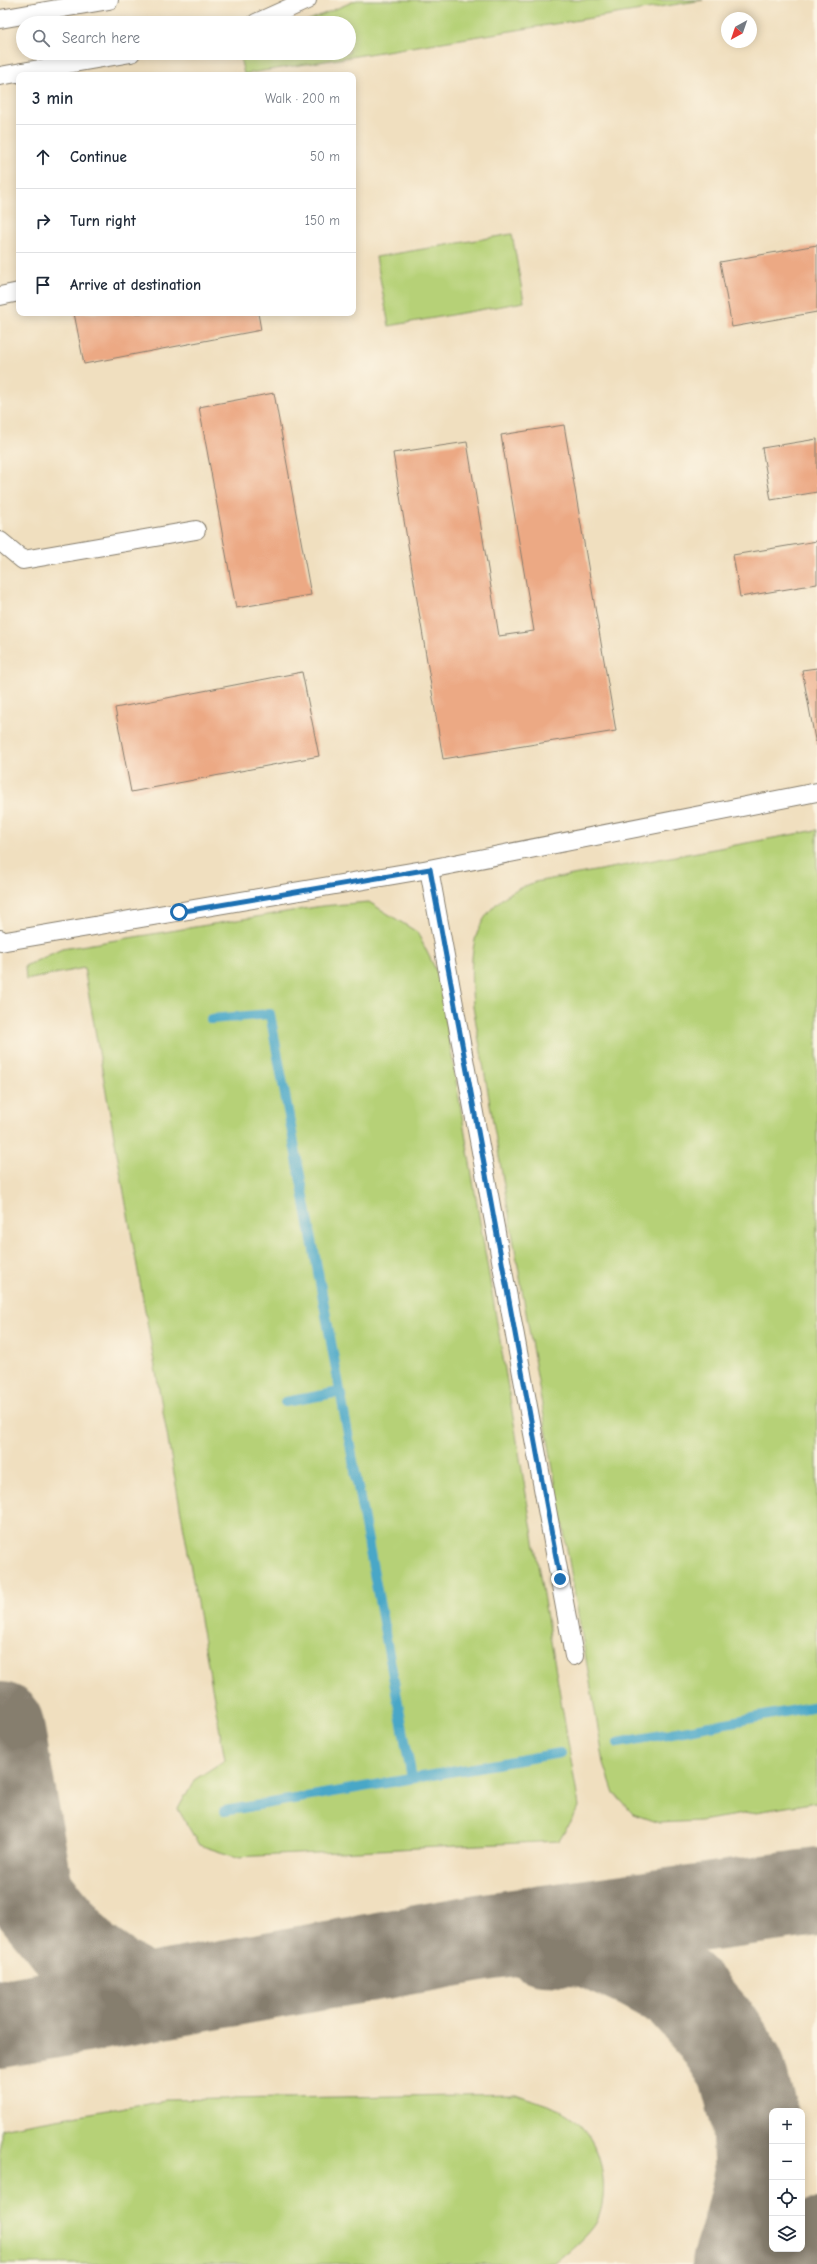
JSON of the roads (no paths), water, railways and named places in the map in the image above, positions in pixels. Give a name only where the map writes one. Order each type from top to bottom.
[{"type":"lane","points":[[17,16],[109,0]]},
{"type":"lane","points":[[272,16],[307,0]]},
{"type":"lane","points":[[0,19],[16,16]]},
{"type":"lane","points":[[33,72],[95,60]]},
{"type":"lane","points":[[0,76],[16,75]]},
{"type":"lane","points":[[0,296],[16,293]]},
{"type":"lane","points":[[0,541],[23,560],[196,530]]},
{"type":"lane","points":[[2,944],[430,869],[817,792]]},
{"type":"lane","points":[[430,869],[574,1656]]},
{"type":"waterway","points":[[211,1019],[270,1014],[412,1778]]},
{"type":"waterway","points":[[285,1402],[340,1392]]},
{"type":"waterway","points":[[618,1743],[817,1706]]},
{"type":"waterway","points":[[224,1811],[560,1753]]}]
